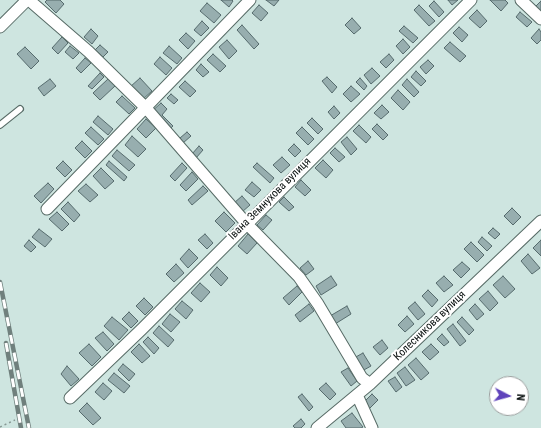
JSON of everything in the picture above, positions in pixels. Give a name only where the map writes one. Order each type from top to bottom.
[{"type":"street","points":[[0,27],[28,0],[89,52],[146,108],[246,223],[299,277],[318,304],[362,378],[370,384]]},
{"type":"street","points":[[47,209],[250,0]]},
{"type":"street","name":"Івана Земнухова вулиця","points":[[70,398],[142,329],[246,223],[471,0]]},
{"type":"street","points":[[520,0],[541,19]]},
{"type":"street","name":"Колесникова вулиця","points":[[317,428],[370,384],[541,221]]},
{"type":"street","points":[[357,395],[372,428]]},
{"type":"lane","points":[[0,125],[20,109]]},
{"type":"path","points":[[0,427],[15,420]]},
{"type":"building","points":[[47,0],[60,0],[64,4],[56,13],[45,2]]},
{"type":"building","points":[[221,0],[232,0],[233,1],[229,7]]},
{"type":"building","points":[[266,0],[279,0],[274,6]]},
{"type":"building","points":[[448,0],[458,0],[452,5]]},
{"type":"building","points":[[490,0],[505,0],[508,3],[501,11]]},
{"type":"building","points":[[434,1],[444,12],[439,17],[429,6]]},
{"type":"building","points":[[541,1],[541,12],[535,7]]},
{"type":"building","points":[[207,3],[221,15],[214,23],[200,11]]},
{"type":"building","points":[[259,5],[268,13],[261,21],[252,13]]},
{"type":"building","points":[[419,5],[435,21],[429,26],[414,10]]},
{"type":"building","points":[[477,10],[487,21],[480,28],[469,18]]},
{"type":"building","points":[[520,12],[532,22],[527,27],[516,17]]},
{"type":"building","points":[[352,18],[361,28],[354,34],[345,25]]},
{"type":"building","points":[[202,21],[209,28],[201,36],[194,30]]},
{"type":"building","points":[[242,25],[259,44],[254,49],[237,30]]},
{"type":"building","points":[[404,26],[418,38],[413,43],[399,31]]},
{"type":"building","points":[[459,27],[468,35],[462,42],[453,33]]},
{"type":"building","points":[[91,29],[98,36],[92,44],[84,37]]},
{"type":"building","points":[[539,29],[541,32],[541,40],[537,44],[531,38]]},
{"type":"building","points":[[186,33],[195,41],[188,49],[179,40]]},
{"type":"building","points":[[62,37],[68,43],[58,54],[52,48]]},
{"type":"building","points":[[403,39],[410,47],[403,54],[396,46]]},
{"type":"building","points":[[227,40],[237,51],[229,59],[219,47]]},
{"type":"building","points":[[450,42],[466,56],[460,62],[444,48]]},
{"type":"building","points":[[100,45],[108,52],[103,57],[95,50]]},
{"type":"building","points":[[70,46],[79,53],[73,59],[65,52]]},
{"type":"building","points":[[169,46],[182,58],[177,64],[163,53]]},
{"type":"building","points":[[25,47],[39,61],[31,69],[17,54]]},
{"type":"building","points":[[213,54],[226,66],[220,72],[207,60]]},
{"type":"building","points":[[389,54],[394,60],[386,68],[380,62]]},
{"type":"building","points":[[160,57],[172,68],[166,75],[154,64]]},
{"type":"building","points":[[85,58],[91,63],[81,73],[76,68]]},
{"type":"building","points":[[428,60],[434,66],[426,74],[420,67]]},
{"type":"building","points":[[201,64],[209,72],[203,77],[196,70]]},
{"type":"building","points":[[372,68],[380,76],[371,84],[364,75]]},
{"type":"building","points":[[416,71],[426,81],[421,86],[411,77]]},
{"type":"building","points":[[100,73],[104,77],[92,89],[88,86]]},
{"type":"building","points":[[327,77],[337,87],[332,93],[322,81]]},
{"type":"building","points":[[140,78],[152,91],[142,100],[130,87]]},
{"type":"building","points":[[360,78],[367,86],[364,90],[356,82]]},
{"type":"building","points":[[50,79],[56,86],[44,96],[38,88]]},
{"type":"building","points":[[108,79],[115,86],[100,100],[93,93]]},
{"type":"building","points":[[407,79],[419,92],[414,97],[402,85]]},
{"type":"building","points":[[185,81],[196,91],[190,97],[179,87]]},
{"type":"building","points":[[351,86],[360,94],[351,102],[343,94]]},
{"type":"building","points":[[398,90],[410,102],[403,110],[391,98]]},
{"type":"building","points":[[171,94],[178,100],[174,104],[167,98]]},
{"type":"building","points":[[122,96],[135,108],[129,114],[116,102]]},
{"type":"building","points":[[161,103],[167,109],[162,115],[173,126],[169,130],[151,112]]},
{"type":"building","points":[[382,105],[389,112],[381,119],[374,113]]},
{"type":"building","points":[[334,106],[340,113],[334,119],[328,112]]},
{"type":"building","points":[[98,116],[113,129],[108,135],[93,122]]},
{"type":"building","points":[[312,118],[323,129],[318,134],[307,123]]},
{"type":"building","points":[[146,119],[156,128],[146,138],[137,129]]},
{"type":"building","points":[[377,124],[388,135],[383,140],[372,129]]},
{"type":"building","points":[[359,125],[371,137],[366,143],[353,131]]},
{"type":"building","points":[[91,127],[104,139],[98,145],[85,133]]},
{"type":"building","points":[[302,127],[314,139],[308,145],[296,133]]},
{"type":"building","points":[[187,132],[191,136],[183,143],[180,138]]},
{"type":"building","points":[[132,136],[146,149],[138,157],[125,145]]},
{"type":"building","points":[[347,137],[357,149],[351,155],[341,142]]},
{"type":"building","points":[[82,141],[92,151],[85,158],[75,148]]},
{"type":"building","points":[[294,144],[301,151],[295,157],[288,150]]},
{"type":"building","points":[[199,146],[203,150],[196,158],[192,154]]},
{"type":"building","points":[[335,148],[345,157],[339,162],[330,153]]},
{"type":"building","points":[[117,150],[135,165],[129,171],[112,156]]},
{"type":"building","points":[[282,157],[290,165],[281,173],[273,165]]},
{"type":"building","points":[[323,160],[333,170],[326,178],[315,168]]},
{"type":"building","points":[[63,161],[72,170],[65,177],[56,168]]},
{"type":"building","points":[[109,161],[127,177],[124,181],[106,165]]},
{"type":"building","points":[[182,163],[187,168],[175,181],[170,176]]},
{"type":"building","points":[[257,163],[274,178],[270,183],[253,167]]},
{"type":"building","points":[[101,168],[114,181],[105,189],[93,176]]},
{"type":"building","points":[[192,172],[198,179],[186,191],[180,185]]},
{"type":"building","points":[[301,180],[311,190],[305,196],[295,187]]},
{"type":"building","points":[[252,182],[261,190],[254,197],[245,190]]},
{"type":"building","points":[[48,183],[54,189],[41,203],[34,196]]},
{"type":"building","points":[[86,184],[98,195],[90,202],[78,191]]},
{"type":"building","points":[[203,186],[208,191],[192,205],[188,200]]},
{"type":"building","points":[[242,196],[250,205],[242,212],[234,203]]},
{"type":"building","points":[[284,197],[294,207],[289,211],[279,202]]},
{"type":"building","points":[[68,202],[80,215],[74,222],[61,209]]},
{"type":"building","points":[[512,208],[521,217],[513,225],[504,216]]},
{"type":"building","points":[[57,212],[69,224],[62,231],[49,219]]},
{"type":"building","points":[[224,212],[235,223],[226,232],[215,221]]},
{"type":"building","points":[[266,215],[272,220],[263,230],[257,225]]},
{"type":"building","points":[[493,228],[500,234],[495,239],[488,233]]},
{"type":"building","points":[[39,229],[52,239],[45,247],[32,237]]},
{"type":"building","points":[[205,234],[213,243],[207,249],[198,240]]},
{"type":"building","points":[[248,234],[257,243],[247,254],[238,246]]},
{"type":"building","points":[[482,237],[492,246],[487,251],[478,242]]},
{"type":"building","points":[[29,240],[36,247],[31,252],[24,246]]},
{"type":"building","points":[[541,240],[541,256],[533,248]]},
{"type":"building","points":[[471,242],[484,255],[477,262],[464,249]]},
{"type":"building","points":[[189,249],[198,258],[188,268],[180,259]]},
{"type":"building","points":[[528,254],[540,268],[532,274],[521,261]]},
{"type":"building","points":[[308,261],[314,269],[306,275],[300,268]]},
{"type":"building","points":[[462,262],[470,269],[461,278],[453,270]]},
{"type":"building","points":[[176,264],[184,273],[174,282],[166,274]]},
{"type":"building","points":[[217,267],[228,278],[221,286],[210,275]]},
{"type":"building","points":[[331,276],[337,285],[321,295],[316,286]]},
{"type":"building","points":[[444,276],[453,285],[444,292],[436,283]]},
{"type":"building","points":[[503,276],[515,289],[505,298],[493,285]]},
{"type":"building","points":[[200,283],[210,292],[201,302],[191,293]]},
{"type":"building","points":[[297,286],[302,292],[289,305],[283,298]]},
{"type":"building","points":[[428,290],[438,300],[432,307],[422,296]]},
{"type":"building","points":[[488,291],[498,303],[490,311],[479,299]]},
{"type":"building","points":[[144,298],[153,307],[145,315],[136,306]]},
{"type":"building","points":[[182,301],[193,310],[186,319],[175,309]]},
{"type":"building","points":[[415,302],[425,314],[418,320],[408,308]]},
{"type":"building","points":[[309,304],[314,311],[300,322],[295,315]]},
{"type":"building","points":[[475,304],[484,314],[477,320],[469,310]]},
{"type":"building","points":[[347,306],[351,314],[335,324],[330,316]]},
{"type":"building","points":[[129,312],[138,321],[131,328],[122,319]]},
{"type":"building","points":[[170,314],[180,322],[171,332],[162,324]]},
{"type":"building","points":[[407,316],[414,324],[405,332],[398,325]]},
{"type":"building","points":[[112,317],[128,330],[119,340],[104,326]]},
{"type":"building","points":[[462,317],[474,330],[469,335],[457,322]]},
{"type":"building","points":[[453,324],[466,341],[460,346],[447,329]]},
{"type":"building","points":[[159,326],[174,340],[168,347],[153,333]]},
{"type":"building","points":[[103,332],[114,344],[107,351],[95,338]]},
{"type":"building","points":[[442,334],[449,342],[444,346],[437,339]]},
{"type":"building","points":[[148,337],[159,348],[154,354],[143,342]]},
{"type":"building","points":[[382,340],[388,348],[380,355],[373,347]]},
{"type":"building","points":[[89,344],[101,357],[92,366],[79,353]]},
{"type":"building","points":[[139,344],[150,356],[142,363],[131,352]]},
{"type":"building","points":[[431,344],[439,352],[430,360],[422,352]]},
{"type":"building","points":[[363,353],[371,366],[362,371],[354,358]]},
{"type":"building","points":[[416,358],[429,373],[421,380],[408,365]]},
{"type":"building","points":[[123,364],[135,374],[129,381],[118,370]]},
{"type":"building","points":[[67,366],[79,379],[71,386],[61,374]]},
{"type":"building","points":[[405,367],[415,380],[406,386],[397,373]]},
{"type":"building","points":[[348,368],[357,381],[351,386],[341,372]]},
{"type":"building","points":[[114,373],[130,386],[124,393],[108,380]]},
{"type":"building","points":[[395,377],[402,387],[396,392],[388,381]]},
{"type":"building","points":[[103,383],[112,391],[104,400],[95,392]]},
{"type":"building","points":[[326,383],[336,394],[330,400],[319,389]]},
{"type":"building","points":[[302,394],[313,407],[309,411],[298,397]]},
{"type":"building","points":[[372,394],[378,400],[369,409],[363,403]]},
{"type":"building","points":[[87,403],[101,418],[93,425],[79,411]]},
{"type":"building","points":[[352,413],[363,427],[346,428],[341,421]]},
{"type":"building","points":[[301,419],[305,424],[301,428],[295,428],[293,426]]},
{"type":"railway","points":[[0,282],[29,428]]},
{"type":"railway","points":[[6,343],[21,428]]}]
